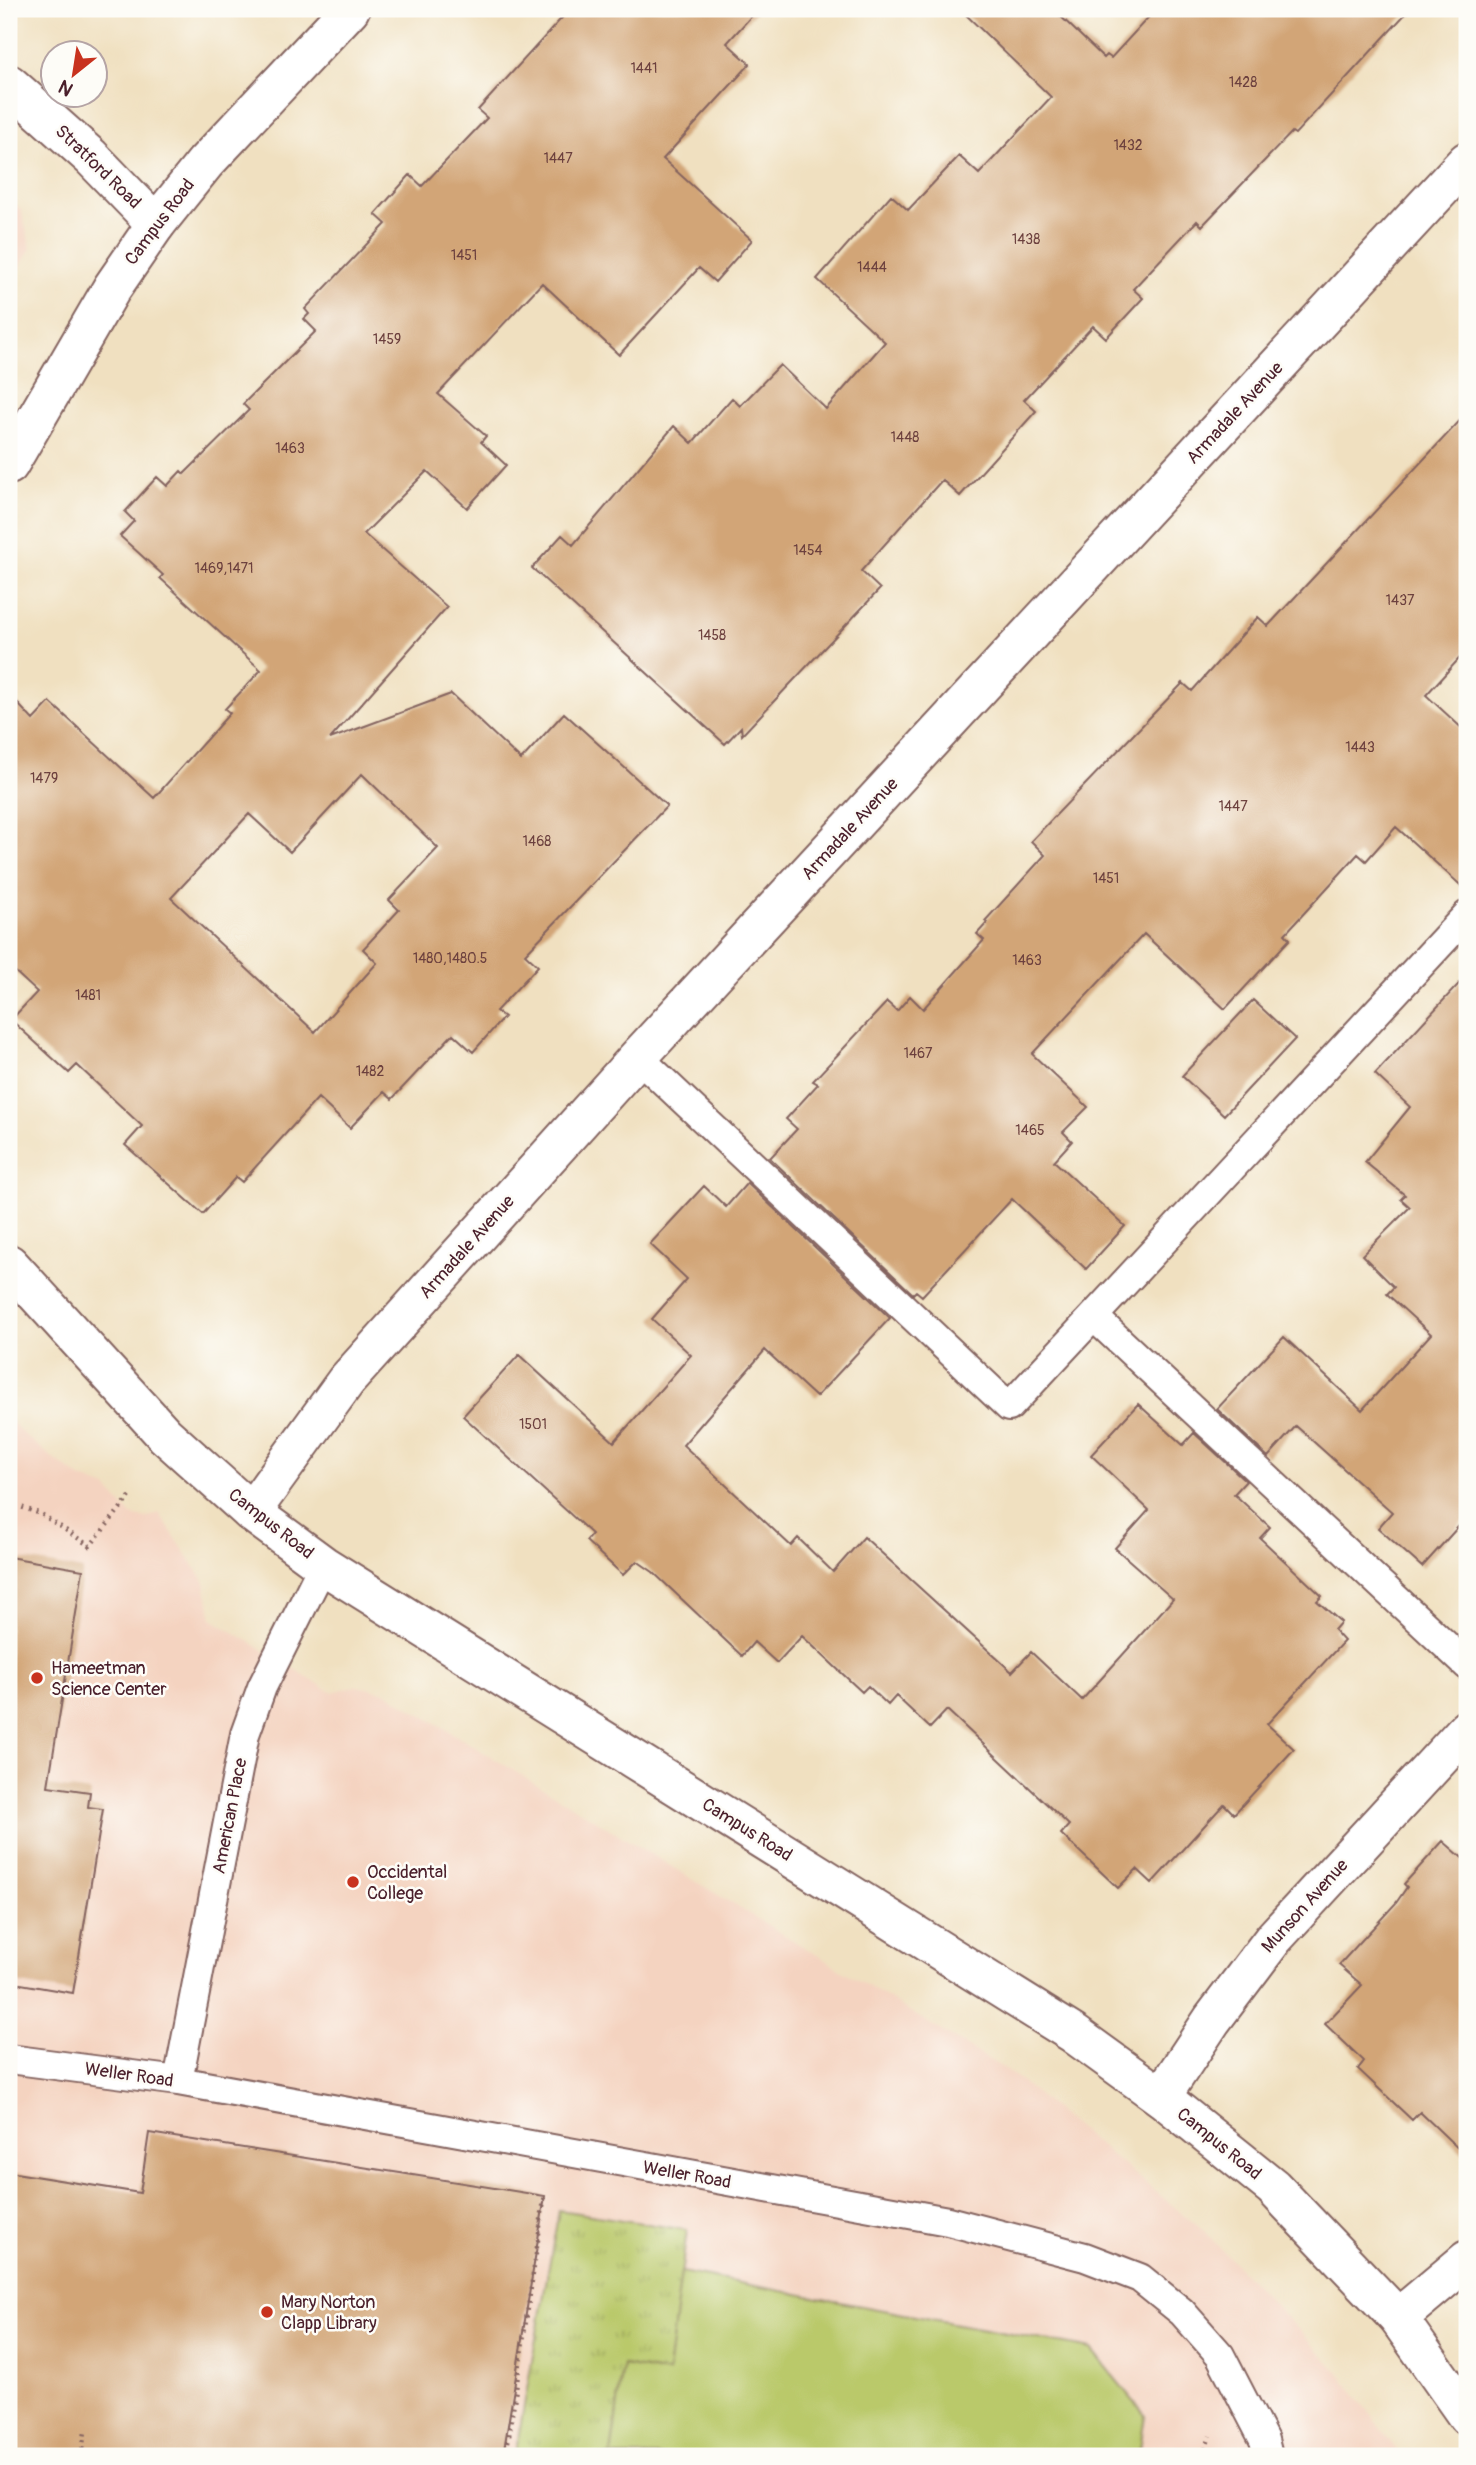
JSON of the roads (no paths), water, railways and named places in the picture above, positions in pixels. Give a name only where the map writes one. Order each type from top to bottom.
[{"type":"street","name":"Campus Road","points":[[9,465],[112,288],[156,224],[205,163],[350,9]]},
{"type":"street","name":"Stratford Road","points":[[9,84],[91,157],[156,224]]},
{"type":"street","name":"Armadale Avenue","points":[[251,1512],[346,1381],[638,1057],[1467,161]]},
{"type":"street","name":"Campus Road","points":[[9,1264],[164,1435],[251,1512],[323,1564],[1074,2034],[1161,2097],[1273,2186],[1398,2318],[1467,2416]]},
{"type":"street","name":"Munson Avenue","points":[[1161,2097],[1212,2020],[1274,1938],[1467,1729]]},
{"type":"street","points":[[1398,2318],[1467,2260]]},
{"type":"lane","points":[[638,1057],[1009,1407],[1467,915]]},
{"type":"lane","points":[[1094,1317],[1467,1665]]},
{"type":"lane","name":"American Place","points":[[178,2081],[245,1734],[261,1687],[323,1564]]},
{"type":"lane","name":"Weller Road","points":[[9,2059],[178,2081],[948,2221],[1085,2257],[1140,2278],[1182,2312],[1220,2355],[1264,2440],[1268,2456]]},
{"type":"place","name":"Hameetman Science Center","points":[[37,1678]]},
{"type":"place","name":"Occidental College","points":[[353,1882]]},
{"type":"place","name":"Mary Norton Clapp Library","points":[[267,2312]]}]
